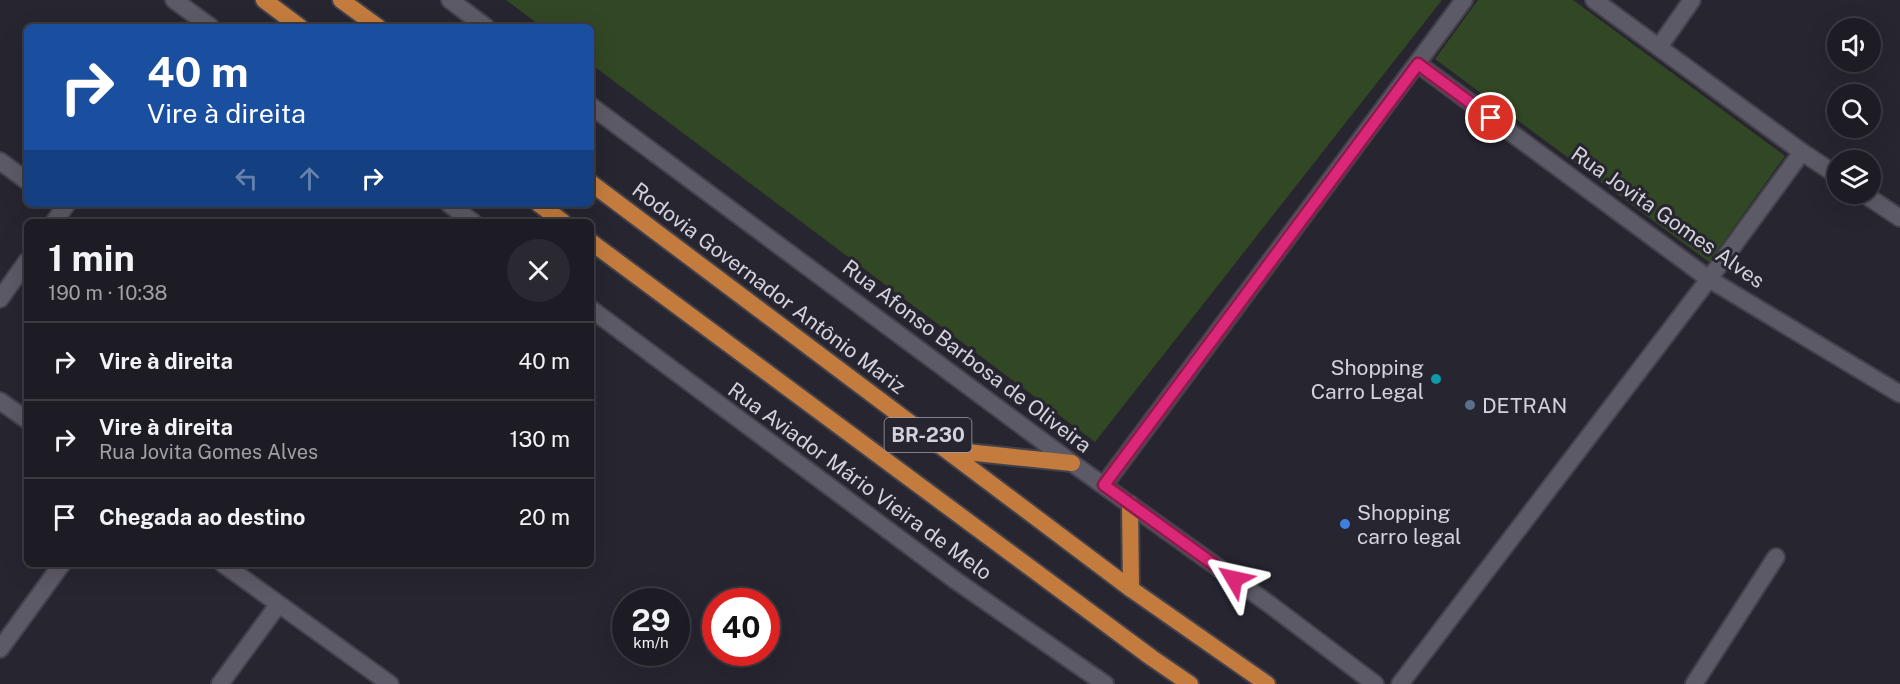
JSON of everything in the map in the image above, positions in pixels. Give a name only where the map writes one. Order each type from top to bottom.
[{"type":"highway","points":[[264,0],[296,24]]},
{"type":"highway","points":[[341,0],[374,24]]},
{"type":"highway","name":"Rodovia Governador Antônio Mariz","points":[[594,185],[1131,589],[1267,684]]},
{"type":"highway","points":[[543,207],[560,219]]},
{"type":"highway","name":"BR-230","points":[[594,244],[1190,684]]},
{"type":"highway","points":[[947,450],[1072,463]]},
{"type":"highway","points":[[1131,504],[1131,589]]},
{"type":"street","points":[[174,0],[192,21]]},
{"type":"street","points":[[450,0],[482,24]]},
{"type":"street","points":[[1104,485],[1464,0]]},
{"type":"street","points":[[1594,0],[1827,169]]},
{"type":"street","points":[[1659,47],[1692,0]]},
{"type":"street","name":"Rua Jovita Gomes Alves","points":[[1418,64],[1709,279],[1900,394]]},
{"type":"street","name":"Rua Afonso Barbosa de Oliveira","points":[[594,108],[1072,463],[1375,684]]},
{"type":"street","points":[[1400,684],[1709,279],[1802,152]]},
{"type":"street","points":[[0,161],[24,180]]},
{"type":"street","points":[[1879,204],[1900,218]]},
{"type":"street","points":[[453,207],[469,219]]},
{"type":"street","points":[[0,299],[24,265]]},
{"type":"street","name":"Rua Aviador Mário Vieira de Melo","points":[[594,311],[955,580],[1106,684]]},
{"type":"street","points":[[0,401],[24,418]]},
{"type":"street","points":[[1694,684],[1776,557]]},
{"type":"street","points":[[0,649],[60,567]]},
{"type":"street","points":[[227,567],[390,684]]},
{"type":"street","points":[[220,684],[278,604]]},
{"type":"green space","points":[[506,0],[1442,0],[1095,442],[594,66],[594,24],[538,24]]},
{"type":"green space","points":[[1478,0],[1573,0],[1785,156],[1709,262],[1435,59]]},
{"type":"place","name":"Shopping Carro Legal","points":[[1436,379]]},
{"type":"place","name":"DETRAN","points":[[1470,405]]},
{"type":"place","name":"Shopping carro legal","points":[[1345,524]]},
{"type":"route","points":[[1234,579],[1104,485],[1418,64],[1491,118]]}]
